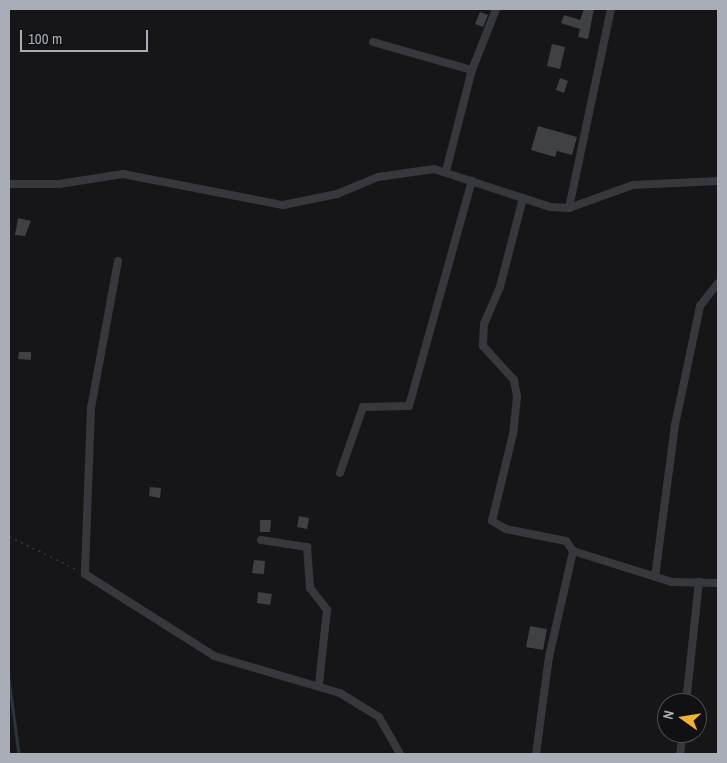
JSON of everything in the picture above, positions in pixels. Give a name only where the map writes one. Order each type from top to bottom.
[{"type":"street","points":[[446,171],[472,70],[496,9]]},
{"type":"street","points":[[569,208],[611,9]]},
{"type":"street","points":[[373,42],[472,70]]},
{"type":"street","points":[[9,184],[59,184],[123,174],[283,205],[337,194],[378,178],[446,171],[523,198],[569,208],[633,185],[718,181]]},
{"type":"street","points":[[340,473],[363,407],[409,406],[472,181]]},
{"type":"street","points":[[523,198],[500,287],[484,324],[483,346],[514,380],[517,397],[514,434],[492,521],[506,529],[566,541],[573,551],[655,577],[718,583]]},
{"type":"street","points":[[118,261],[91,408],[85,574],[214,656],[319,684],[379,716],[400,754]]},
{"type":"street","points":[[655,577],[675,425],[696,324],[700,306],[718,283]]},
{"type":"street","points":[[261,540],[307,547],[310,588],[327,610],[319,684]]},
{"type":"street","points":[[536,754],[549,657],[573,551]]},
{"type":"street","points":[[687,693],[699,582]]},
{"type":"path","points":[[9,536],[15,542],[85,574]]},
{"type":"building","points":[[584,9],[594,9],[588,39],[578,37],[580,29],[561,23],[564,15],[580,20]]},
{"type":"building","points":[[480,12],[488,15],[483,27],[475,24]]},
{"type":"building","points":[[552,44],[565,47],[560,69],[547,66]]},
{"type":"building","points":[[560,78],[568,81],[564,93],[556,90]]},
{"type":"building","points":[[538,126],[577,137],[572,155],[557,151],[555,157],[531,150]]},
{"type":"building","points":[[18,218],[31,221],[25,236],[15,235]]},
{"type":"building","points":[[19,352],[31,352],[31,360],[18,359]]},
{"type":"building","points":[[150,487],[161,488],[160,498],[149,496]]},
{"type":"building","points":[[299,516],[309,518],[307,529],[297,527]]},
{"type":"building","points":[[260,520],[271,520],[270,532],[260,532]]},
{"type":"building","points":[[254,560],[265,561],[264,574],[252,573]]},
{"type":"building","points":[[258,592],[272,594],[270,605],[257,603]]},
{"type":"building","points":[[530,626],[547,629],[543,650],[526,647]]},
{"type":"waterway","points":[[9,679],[19,754]]}]
